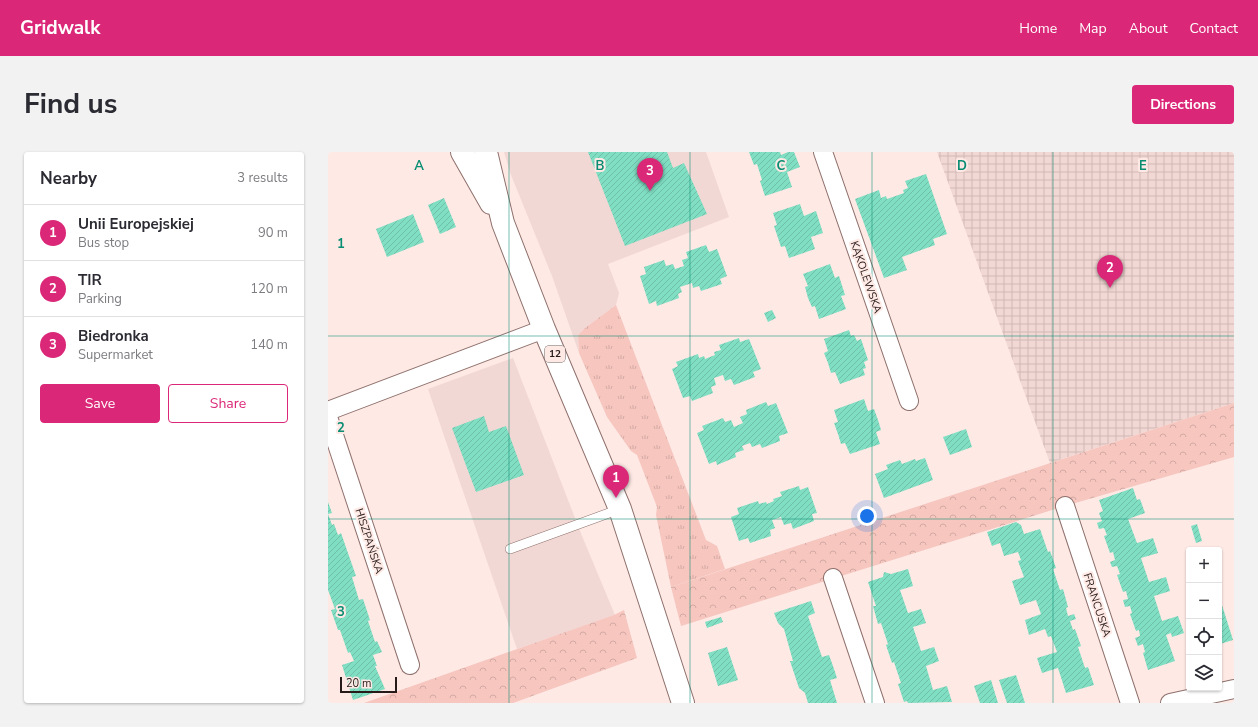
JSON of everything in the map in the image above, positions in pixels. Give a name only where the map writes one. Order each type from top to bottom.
[{"type":"main road","name":"12","points":[[462,152],[503,224]]},
{"type":"main road","name":"12","points":[[486,152],[503,224],[544,329],[620,509],[683,703]]},
{"type":"street","name":"KĄKOLEWSKA","points":[[823,152],[909,401]]},
{"type":"street","points":[[328,411],[544,329]]},
{"type":"street","name":"HISZPAŃSKA","points":[[328,417],[410,665]]},
{"type":"street","name":"FRANCUSKA","points":[[1065,506],[1130,703]]},
{"type":"street","points":[[833,578],[875,703]]},
{"type":"street","points":[[1170,703],[1234,689]]},
{"type":"lane","points":[[510,549],[620,509]]},
{"type":"shaded area","points":[[504,152],[706,152],[729,217],[608,264],[619,293],[616,305],[578,335],[579,353],[552,276],[511,175]]},
{"type":"shaded area","points":[[937,152],[1234,152],[1234,403],[1050,463]]},
{"type":"shaded area","points":[[513,358],[582,536],[615,615],[517,649],[428,389]]},
{"type":"green space","points":[[616,305],[706,540],[717,546],[725,569],[671,587],[656,515],[657,507],[637,455],[631,451],[607,417],[579,353],[578,335]]},
{"type":"green space","points":[[1234,403],[1234,457],[1065,506],[681,626],[671,587]]},
{"type":"green space","points":[[624,610],[637,658],[513,703],[364,703],[614,615]]},
{"type":"building","points":[[588,152],[667,152],[673,168],[684,163],[707,214],[625,246]]},
{"type":"building","points":[[749,152],[780,152],[781,155],[788,152],[794,152],[800,167],[787,172],[792,187],[765,196],[760,181],[762,180],[757,164],[754,165]]},
{"type":"building","points":[[926,174],[947,234],[933,239],[935,245],[902,257],[907,270],[884,278],[855,199],[879,190],[881,198],[886,196],[887,199],[904,193],[903,190],[908,188],[905,181]]},
{"type":"building","points":[[444,198],[456,227],[440,234],[428,205]]},
{"type":"building","points":[[800,204],[804,216],[816,211],[823,233],[811,237],[815,249],[789,258],[785,246],[781,247],[774,226],[777,225],[773,213]]},
{"type":"building","points":[[413,214],[424,242],[387,257],[376,229]]},
{"type":"building","points":[[706,245],[709,252],[717,249],[727,276],[720,279],[722,284],[701,291],[699,286],[693,288],[692,283],[680,287],[682,292],[678,294],[679,298],[657,306],[656,301],[649,304],[640,276],[646,274],[644,267],[664,260],[666,266],[673,264],[675,269],[684,266],[682,260],[688,258],[686,252]]},
{"type":"building","points":[[830,264],[835,278],[839,276],[845,295],[841,296],[846,309],[819,319],[815,306],[812,307],[808,298],[805,287],[808,286],[803,274]]},
{"type":"building","points":[[772,310],[776,318],[768,322],[764,313]]},
{"type":"building","points":[[849,330],[851,336],[854,335],[857,341],[861,339],[868,360],[864,362],[866,368],[863,369],[865,375],[840,384],[835,372],[831,373],[824,353],[828,351],[824,339]]},
{"type":"building","points":[[739,338],[740,342],[749,339],[761,369],[753,372],[755,377],[734,385],[731,379],[725,381],[723,375],[714,378],[716,385],[711,387],[713,393],[692,401],[690,396],[683,398],[672,369],[678,366],[676,362],[698,354],[699,358],[704,356],[705,359],[715,355],[714,352],[721,350],[719,345]]},
{"type":"building","points":[[864,399],[868,411],[874,409],[878,420],[881,430],[876,432],[880,444],[850,454],[845,443],[841,444],[834,423],[838,422],[834,410]]},
{"type":"building","points":[[766,402],[768,406],[776,403],[788,433],[779,436],[780,441],[762,448],[760,444],[752,447],[750,443],[742,446],[744,450],[735,453],[736,457],[717,465],[716,461],[709,464],[697,433],[704,430],[702,426],[723,418],[725,422],[731,420],[734,427],[743,423],[740,417],[747,414],[746,410]]},
{"type":"building","points":[[484,416],[489,432],[506,426],[524,475],[476,492],[452,428]]},
{"type":"building","points":[[966,429],[972,447],[950,455],[943,437]]},
{"type":"building","points":[[925,458],[933,480],[884,498],[875,474],[888,469],[886,465],[900,460],[902,464],[915,459],[916,461]]},
{"type":"building","points":[[799,486],[800,490],[808,487],[817,513],[812,514],[814,521],[793,529],[791,523],[784,525],[781,517],[772,520],[775,528],[770,530],[771,536],[750,543],[748,538],[739,541],[731,517],[739,514],[737,508],[758,501],[759,504],[766,502],[767,504],[774,501],[773,499],[782,496],[780,492]]},
{"type":"building","points":[[1133,488],[1137,500],[1140,499],[1145,513],[1128,519],[1137,543],[1153,538],[1158,553],[1141,558],[1149,582],[1166,577],[1170,591],[1154,596],[1162,621],[1178,616],[1184,633],[1172,637],[1171,633],[1166,635],[1175,661],[1148,670],[1143,653],[1145,652],[1143,644],[1138,646],[1135,638],[1140,636],[1139,630],[1136,631],[1130,614],[1132,613],[1130,606],[1125,607],[1123,600],[1128,599],[1126,591],[1123,592],[1117,575],[1120,574],[1117,566],[1112,567],[1110,562],[1115,560],[1113,552],[1110,553],[1104,536],[1107,535],[1104,528],[1099,529],[1097,523],[1102,521],[1099,513],[1103,511],[1099,500]]},
{"type":"building","points":[[328,502],[332,513],[328,514]]},
{"type":"building","points":[[328,514],[338,535],[341,533],[356,576],[352,577],[359,600],[363,599],[375,642],[377,641],[382,652],[373,655],[377,666],[375,666],[385,689],[353,700],[342,665],[354,661],[350,652],[348,653],[340,630],[338,630],[331,610],[335,609],[328,590]]},
{"type":"building","points":[[1016,522],[1021,525],[1024,534],[1040,529],[1048,552],[1050,551],[1056,568],[1053,569],[1060,590],[1063,589],[1068,607],[1066,608],[1068,616],[1074,614],[1076,619],[1070,621],[1073,630],[1075,629],[1081,646],[1078,647],[1085,668],[1088,667],[1094,685],[1066,693],[1058,668],[1042,673],[1037,658],[1057,652],[1051,636],[1048,637],[1045,629],[1029,635],[1025,620],[1041,614],[1036,600],[1020,605],[1012,581],[1024,577],[1018,561],[1021,560],[1018,552],[1004,556],[1000,543],[992,546],[987,532]]},
{"type":"building","points":[[1197,524],[1202,541],[1196,543],[1191,526]]},
{"type":"building","points":[[908,569],[913,586],[900,590],[908,613],[921,609],[926,623],[913,627],[921,651],[934,647],[939,661],[926,666],[933,690],[947,686],[952,702],[904,702],[898,684],[901,683],[886,645],[888,644],[881,623],[878,624],[873,606],[876,606],[868,582],[883,577],[884,572],[891,574]]},
{"type":"building","points":[[811,601],[815,613],[808,616],[822,657],[829,655],[837,678],[830,680],[837,703],[808,703],[805,693],[799,688],[790,661],[793,661],[784,629],[778,623],[774,613]]},
{"type":"building","points":[[1222,605],[1233,640],[1222,643]]},
{"type":"building","points":[[721,617],[723,622],[707,628],[705,622]]},
{"type":"building","points":[[727,647],[738,680],[718,686],[708,653]]},
{"type":"building","points":[[1016,675],[1025,703],[1007,703],[999,680]]},
{"type":"building","points":[[991,680],[998,703],[980,703],[974,686]]},
{"type":"place","name":"Biedronka","points":[[650,191]]},
{"type":"place","name":"TIR","points":[[1110,288]]},
{"type":"place","name":"Unii Europejskiej","points":[[616,498]]}]
